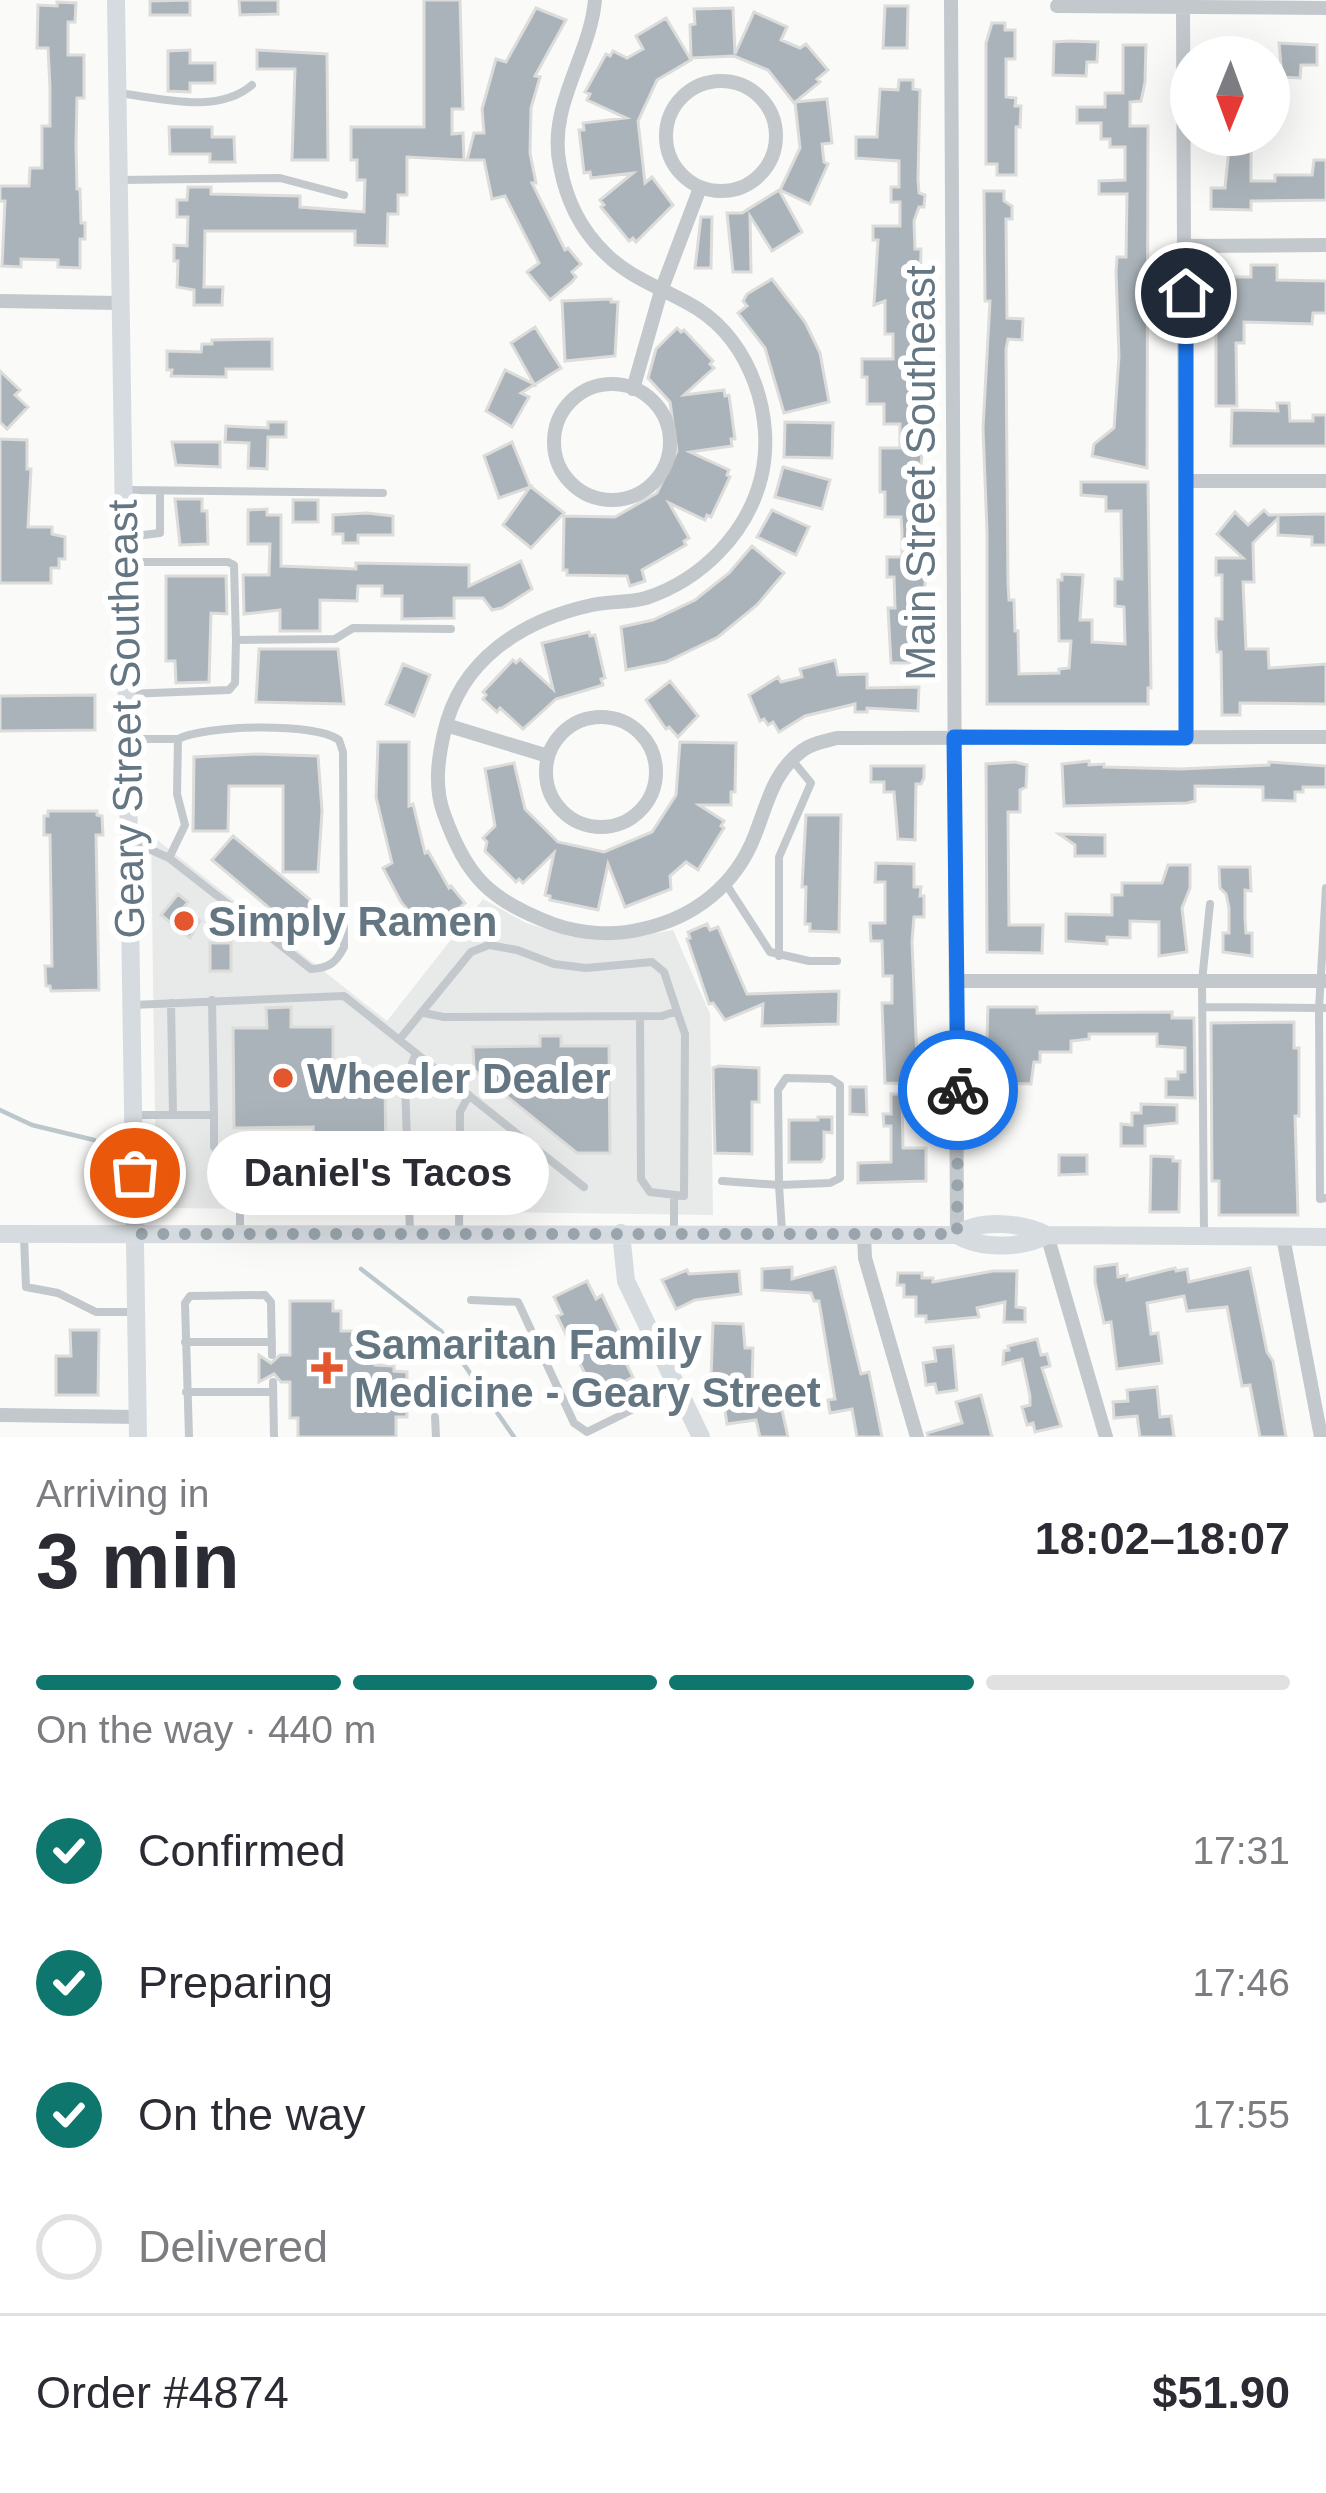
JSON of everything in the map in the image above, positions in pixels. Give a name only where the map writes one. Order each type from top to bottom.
[{"type":"main road","name":"Geary Street Southeast","points":[[116,0],[138,1427]]},
{"type":"main road","points":[[621,1233],[626,1281],[701,1437]]},
{"type":"main road","points":[[0,1234],[957,1234],[971,1243],[1030,1244],[1047,1235],[1326,1237]]},
{"type":"street","name":"Main Street Southeast","points":[[951,0],[957,1234]]},
{"type":"street","points":[[595,2],[590,36],[570,76],[559,118],[558,162],[568,198],[583,228],[608,257],[700,310],[728,336],[757,390],[764,418],[761,478],[750,508],[711,562],[645,598],[548,616],[509,634],[476,668],[453,703],[437,764],[441,808],[462,857],[484,887],[508,907],[566,928],[619,934],[663,925],[699,909],[725,883],[754,837],[772,784],[806,747],[837,738],[1326,737]]},
{"type":"street","points":[[1057,6],[1326,8]]},
{"type":"street","points":[[1184,9],[1186,738]]},
{"type":"street","points":[[720,80],[742,84],[760,96],[772,114],[777,135],[773,157],[761,175],[743,187],[722,192],[700,188],[682,176],[670,158],[665,137],[669,116],[681,97],[699,85],[720,80]]},
{"type":"street","points":[[633,389],[700,188]]},
{"type":"street","points":[[1186,246],[1326,244]]},
{"type":"street","points":[[0,301],[118,303]]},
{"type":"street","points":[[615,384],[633,389],[652,400],[668,422],[671,445],[665,467],[652,485],[632,497],[610,500],[587,495],[569,482],[557,462],[554,439],[559,417],[573,399],[592,387],[615,384]]},
{"type":"street","points":[[1187,481],[1326,481]]},
{"type":"street","points":[[617,720],[629,724],[647,741],[656,764],[654,788],[642,809],[622,824],[597,827],[574,820],[556,803],[546,781],[548,756],[560,734],[580,721],[617,720]]},
{"type":"street","points":[[446,725],[548,756]]},
{"type":"street","points":[[958,981],[1322,981]]},
{"type":"street","points":[[864,1234],[866,1258],[917,1437]]},
{"type":"street","points":[[1047,1235],[1106,1437]]},
{"type":"street","points":[[1282,1237],[1321,1437]]},
{"type":"street","points":[[0,1415],[138,1427]]},
{"type":"lane","points":[[116,92],[213,101],[237,98],[252,85]]},
{"type":"lane","points":[[117,180],[280,178],[344,195]]},
{"type":"lane","points":[[122,490],[383,493]]},
{"type":"lane","points":[[122,537],[160,533],[160,491]]},
{"type":"lane","points":[[123,562],[228,562],[235,572],[235,682],[229,690],[126,694]]},
{"type":"lane","points":[[236,640],[335,640],[353,628],[451,629]]},
{"type":"lane","points":[[127,739],[178,739],[198,730],[319,730],[339,740],[344,752],[344,946],[338,960],[326,968],[311,969],[169,858],[128,840]]},
{"type":"lane","points":[[169,858],[185,825],[177,794],[178,739]]},
{"type":"lane","points":[[779,956],[779,857],[811,783],[793,761]]},
{"type":"lane","points":[[725,883],[770,952],[836,961]]},
{"type":"lane","points":[[1326,888],[1320,1199],[1326,1198]]},
{"type":"lane","points":[[1204,1236],[1202,981],[1210,904]]},
{"type":"lane","points":[[399,1040],[471,952],[489,945],[586,968],[652,962],[664,972],[686,1034],[684,1196],[650,1192],[641,1179],[640,1016]]},
{"type":"lane","points":[[132,1004],[344,995],[584,1187]]},
{"type":"lane","points":[[212,1000],[214,1147],[240,1175],[240,1234]]},
{"type":"lane","points":[[171,1003],[172,1115]]},
{"type":"lane","points":[[1202,1007],[1323,1008]]},
{"type":"lane","points":[[424,1013],[444,1018],[640,1016],[677,1011]]},
{"type":"lane","points":[[410,1233],[405,1082],[416,1053]]},
{"type":"lane","points":[[722,1181],[779,1185],[830,1183],[841,1178],[840,1085],[831,1079],[786,1078],[778,1090],[779,1185],[782,1234]]},
{"type":"lane","points":[[459,1233],[460,1112],[469,1095]]},
{"type":"lane","points":[[134,1115],[214,1114]]},
{"type":"lane","points":[[240,1175],[313,1176]]},
{"type":"lane","points":[[674,1196],[674,1234]]},
{"type":"lane","points":[[23,1234],[26,1287],[58,1293],[96,1312],[138,1312]]},
{"type":"lane","points":[[189,1437],[185,1303],[190,1296],[265,1295],[271,1302],[272,1355]]},
{"type":"lane","points":[[472,1300],[518,1302],[574,1423],[587,1432],[677,1387]]},
{"type":"lane","points":[[185,1342],[272,1342]]},
{"type":"lane","points":[[186,1392],[273,1387],[274,1437]]},
{"type":"lane","points":[[435,1417],[436,1437]]},
{"type":"shaded area","points":[[151,835],[387,1021],[483,899],[526,923],[572,937],[623,939],[673,930],[710,1014],[713,1215],[173,1208],[156,1187]]},
{"type":"building","points":[[190,0],[190,15],[150,15],[150,1]]},
{"type":"building","points":[[239,0],[278,0],[278,14],[240,15]]},
{"type":"building","points":[[424,0],[460,0],[463,109],[452,109],[452,134],[463,133],[464,160],[407,157],[407,195],[398,195],[398,214],[388,214],[387,246],[355,245],[355,231],[205,231],[204,287],[223,287],[222,305],[194,305],[194,290],[177,287],[178,261],[174,261],[174,245],[187,246],[188,217],[177,217],[177,200],[187,200],[188,187],[211,187],[211,194],[300,196],[300,207],[364,212],[365,180],[357,180],[357,160],[351,160],[351,127],[424,127]]},
{"type":"building","points":[[57,2],[76,3],[75,22],[68,22],[68,55],[84,55],[84,98],[77,98],[76,146],[77,189],[81,223],[85,223],[80,268],[58,267],[58,260],[21,259],[21,267],[2,266],[5,201],[0,201],[0,186],[29,186],[30,168],[42,168],[42,126],[50,126],[50,87],[48,48],[37,48],[38,5],[57,6]]},
{"type":"building","points":[[885,6],[908,6],[907,48],[883,48]]},
{"type":"building","points":[[536,8],[566,20],[535,76],[540,77],[531,108],[530,153],[536,183],[532,183],[565,250],[581,264],[572,272],[576,277],[572,282],[550,300],[527,272],[539,263],[505,196],[492,199],[484,160],[467,160],[474,133],[484,133],[482,109],[496,59],[506,62]]},
{"type":"building","points":[[733,8],[735,54],[754,12],[787,27],[781,40],[800,48],[806,44],[828,70],[817,79],[820,82],[794,103],[768,70],[734,56],[691,58],[694,9]]},
{"type":"building","points":[[666,18],[691,60],[657,80],[638,121],[645,183],[652,177],[673,205],[636,242],[629,241],[600,200],[633,173],[591,178],[590,172],[584,173],[579,130],[584,130],[583,123],[626,118],[587,100],[590,94],[585,92],[606,54],[613,51],[627,58],[643,49],[636,36]]},
{"type":"building","points":[[992,23],[1005,23],[1005,30],[1015,30],[1015,59],[1006,59],[1006,97],[1016,98],[1015,106],[1021,106],[1016,175],[997,175],[997,164],[986,164],[986,43]]},
{"type":"building","points":[[1054,42],[1098,42],[1097,62],[1087,62],[1086,76],[1053,75]]},
{"type":"building","points":[[1290,44],[1317,45],[1317,65],[1301,65],[1300,78],[1290,77]]},
{"type":"building","points":[[1123,45],[1146,45],[1145,82],[1141,101],[1130,102],[1130,126],[1148,126],[1147,468],[1092,456],[1094,444],[1114,428],[1119,356],[1117,257],[1126,257],[1127,194],[1099,194],[1099,181],[1125,180],[1125,147],[1110,147],[1110,139],[1101,139],[1101,123],[1077,123],[1077,107],[1105,107],[1105,93],[1123,93]]},
{"type":"building","points":[[190,50],[190,63],[215,63],[215,83],[190,83],[190,92],[168,91],[168,51]]},
{"type":"building","points":[[257,50],[327,54],[328,160],[292,160],[295,69],[257,69]]},
{"type":"building","points":[[899,80],[913,80],[913,89],[920,90],[918,179],[919,193],[925,195],[924,207],[919,207],[914,221],[915,249],[921,249],[919,328],[927,328],[923,358],[912,358],[916,416],[925,420],[920,476],[912,475],[914,512],[924,518],[926,552],[923,645],[916,663],[891,663],[888,608],[895,608],[894,577],[887,577],[887,557],[902,557],[902,532],[901,517],[885,517],[880,448],[900,448],[900,424],[884,424],[884,404],[867,404],[867,377],[862,377],[862,359],[893,359],[893,334],[885,334],[885,301],[874,305],[878,240],[873,240],[873,226],[900,226],[900,202],[891,202],[891,187],[899,187],[899,161],[856,158],[856,137],[877,137],[880,89],[898,90]]},
{"type":"building","points":[[827,99],[832,143],[822,144],[828,164],[810,204],[780,190],[800,148],[795,102]]},
{"type":"building","points":[[169,127],[212,127],[212,137],[234,137],[235,162],[210,162],[210,154],[170,154]]},
{"type":"building","points":[[1228,156],[1251,156],[1251,181],[1275,181],[1275,175],[1312,175],[1314,160],[1326,160],[1326,200],[1251,201],[1251,210],[1211,209],[1211,188],[1225,188]]},
{"type":"building","points":[[779,190],[802,232],[772,251],[750,216],[751,272],[733,272],[727,213],[742,213]]},
{"type":"building","points":[[984,191],[1004,191],[1004,201],[1012,206],[1012,219],[1006,219],[1007,318],[1023,319],[1022,340],[1008,339],[1006,349],[1008,584],[1018,631],[1019,674],[1059,673],[1069,668],[1071,641],[1059,641],[1058,580],[1062,574],[1083,575],[1080,620],[1092,620],[1092,642],[1125,644],[1124,607],[1115,606],[1115,579],[1122,579],[1121,511],[1106,511],[1106,497],[1081,495],[1081,482],[1148,482],[1148,704],[987,704],[983,428],[990,301],[985,301]]},
{"type":"building","points":[[701,217],[712,217],[711,268],[695,268]]},
{"type":"building","points":[[1251,265],[1277,265],[1277,280],[1326,281],[1326,313],[1313,313],[1312,324],[1244,322],[1244,343],[1236,343],[1237,406],[1216,406],[1216,277],[1251,277]]},
{"type":"building","points":[[772,279],[805,322],[820,353],[829,402],[784,413],[765,348],[738,313],[747,306],[743,301],[747,294]]},
{"type":"building","points":[[562,301],[618,302],[615,356],[565,361]]},
{"type":"building","points":[[535,327],[561,368],[521,393],[529,397],[512,427],[486,411],[505,370],[534,384],[511,343]]},
{"type":"building","points":[[677,328],[713,361],[714,368],[684,395],[724,390],[729,395],[735,439],[731,439],[732,446],[690,452],[729,470],[730,477],[711,517],[705,520],[669,503],[689,538],[686,545],[642,570],[645,581],[630,586],[627,576],[567,575],[563,570],[564,516],[615,517],[657,493],[677,451],[670,402],[648,378],[656,349]]},
{"type":"building","points":[[272,339],[272,369],[226,369],[226,377],[171,376],[172,370],[167,370],[167,351],[201,352],[202,344],[212,344],[212,340]]},
{"type":"building","points":[[0,371],[20,390],[15,395],[28,407],[7,429],[0,422]]},
{"type":"building","points":[[1277,403],[1289,403],[1290,421],[1313,421],[1313,415],[1326,415],[1326,446],[1231,446],[1232,410],[1278,411]]},
{"type":"building","points":[[268,422],[286,422],[286,437],[268,437],[267,469],[248,468],[249,443],[225,442],[226,426],[268,428]]},
{"type":"building","points":[[785,422],[833,423],[832,458],[784,457]]},
{"type":"building","points":[[0,439],[27,440],[27,469],[31,469],[28,527],[52,527],[52,534],[65,537],[65,559],[59,559],[59,568],[51,568],[51,583],[0,583]]},
{"type":"building","points":[[172,442],[220,442],[220,467],[176,465]]},
{"type":"building","points":[[512,442],[530,486],[564,513],[531,548],[503,525],[530,487],[499,498],[484,456]]},
{"type":"building","points":[[783,467],[830,480],[822,509],[775,497]]},
{"type":"building","points":[[175,499],[202,499],[208,544],[180,545]]},
{"type":"building","points":[[293,500],[318,500],[318,522],[293,522]]},
{"type":"building","points":[[267,509],[267,515],[281,515],[281,566],[469,565],[469,586],[521,561],[532,589],[502,608],[492,610],[483,598],[454,598],[454,618],[402,619],[402,596],[382,596],[382,586],[358,586],[357,601],[320,600],[320,631],[280,631],[280,610],[244,614],[243,575],[269,575],[270,544],[248,544],[248,510]]},
{"type":"building","points":[[772,510],[809,527],[796,555],[757,537]]},
{"type":"building","points":[[1264,510],[1269,515],[1326,514],[1326,545],[1312,545],[1312,537],[1278,535],[1278,518],[1253,543],[1254,582],[1243,582],[1246,649],[1268,649],[1269,668],[1326,664],[1326,704],[1240,703],[1240,715],[1222,715],[1216,619],[1222,619],[1222,575],[1216,575],[1216,558],[1243,558],[1217,534],[1235,512],[1248,525]]},
{"type":"building","points":[[333,515],[393,516],[393,535],[358,535],[358,543],[343,543],[343,534],[333,534]]},
{"type":"building","points":[[752,546],[784,573],[757,605],[718,637],[666,662],[626,670],[621,627],[653,620],[695,600],[729,573]]},
{"type":"building","points":[[166,576],[226,576],[227,614],[211,613],[209,682],[176,683],[175,661],[166,661]]},
{"type":"building","points":[[589,632],[595,635],[603,685],[556,699],[523,729],[483,699],[483,692],[513,660],[520,659],[553,689],[542,643]]},
{"type":"building","points":[[259,649],[338,649],[344,704],[256,702]]},
{"type":"building","points":[[835,660],[838,675],[867,674],[867,688],[919,687],[918,711],[867,708],[867,712],[855,712],[855,704],[805,716],[779,732],[773,722],[760,721],[749,695],[778,677],[781,682],[802,677],[800,669]]},
{"type":"building","points":[[403,664],[430,675],[414,716],[386,704]]},
{"type":"building","points":[[670,681],[698,716],[678,737],[666,729],[646,700]]},
{"type":"building","points":[[95,695],[95,730],[0,731],[0,696]]},
{"type":"building","points":[[378,742],[409,742],[409,806],[413,804],[425,853],[465,903],[456,911],[460,916],[454,921],[457,924],[433,940],[401,902],[383,868],[392,863],[376,797]]},
{"type":"building","points":[[680,742],[736,743],[735,792],[731,792],[731,805],[699,805],[724,821],[724,828],[698,870],[686,862],[670,876],[671,889],[625,907],[608,864],[598,910],[545,895],[554,853],[523,883],[516,882],[485,851],[483,838],[495,826],[485,769],[514,763],[525,809],[558,842],[604,852],[652,832],[676,795]]},
{"type":"building","points":[[318,756],[322,811],[318,872],[283,872],[283,786],[229,786],[228,831],[193,831],[194,757]]},
{"type":"building","points":[[1089,761],[1089,765],[1104,767],[1181,769],[1269,762],[1326,766],[1326,787],[1303,787],[1303,792],[1295,792],[1295,801],[1263,800],[1263,787],[1195,786],[1195,801],[1187,803],[1064,806],[1062,764]]},
{"type":"building","points":[[986,764],[1027,765],[1020,812],[1008,812],[1009,925],[1043,925],[1042,953],[987,952]]},
{"type":"building","points":[[871,766],[924,766],[924,778],[916,784],[915,840],[898,839],[894,792],[884,792],[884,782],[871,782]]},
{"type":"building","points":[[48,811],[97,811],[102,816],[103,835],[96,835],[99,990],[51,991],[46,986],[45,966],[52,966],[50,835],[44,835]]},
{"type":"building","points":[[806,815],[841,815],[839,932],[810,931],[810,924],[805,924]]},
{"type":"building","points":[[1059,834],[1105,835],[1105,856],[1075,856],[1075,845]]},
{"type":"building","points":[[233,836],[314,903],[293,928],[212,860]]},
{"type":"building","points":[[876,863],[914,864],[914,887],[921,887],[920,896],[924,896],[924,917],[914,917],[912,941],[918,1084],[885,1083],[882,1003],[892,1003],[892,976],[883,976],[882,941],[871,941],[870,923],[885,923],[885,882],[875,882]]},
{"type":"building","points":[[1168,865],[1190,865],[1190,888],[1182,908],[1187,952],[1159,956],[1159,922],[1130,921],[1130,938],[1107,937],[1107,944],[1066,941],[1066,914],[1112,915],[1112,895],[1122,895],[1122,883],[1162,883]]},
{"type":"building","points":[[1219,867],[1250,867],[1245,918],[1246,933],[1252,933],[1252,956],[1223,952],[1229,908],[1220,888]]},
{"type":"building","points":[[178,894],[200,921],[190,938],[161,915]]},
{"type":"building","points":[[707,924],[710,930],[718,927],[747,994],[839,991],[838,1024],[762,1026],[763,1004],[725,1020],[709,1004],[687,939],[688,932]]},
{"type":"building","points":[[210,943],[231,943],[231,971],[210,971]]},
{"type":"building","name":"Wheeler Dealer","points":[[291,1007],[291,1027],[333,1027],[333,1067],[366,1067],[366,1080],[385,1080],[386,1170],[379,1199],[341,1199],[341,1143],[313,1144],[313,1127],[234,1128],[233,1028],[267,1028],[266,1008]]},
{"type":"building","points":[[988,1007],[1037,1007],[1037,1013],[1172,1012],[1172,1018],[1194,1018],[1195,1098],[1166,1097],[1166,1079],[1178,1079],[1178,1072],[1185,1072],[1185,1048],[1157,1046],[1157,1034],[1089,1034],[1089,1039],[1071,1041],[1071,1052],[1040,1052],[1031,1084],[1004,1083],[1005,1074],[988,1074]]},
{"type":"building","points":[[1294,1022],[1294,1048],[1299,1048],[1298,1215],[1219,1215],[1219,1181],[1212,1181],[1211,1023]]},
{"type":"building","points":[[540,1036],[561,1036],[561,1046],[609,1046],[610,1153],[577,1153],[474,1070],[473,1047],[540,1046]]},
{"type":"building","points":[[713,1068],[759,1068],[759,1102],[752,1102],[752,1154],[715,1153]]},
{"type":"building","points":[[850,1087],[866,1087],[867,1115],[850,1114]]},
{"type":"building","points":[[891,1094],[902,1094],[903,1148],[926,1148],[926,1181],[858,1183],[858,1163],[891,1162],[891,1126],[884,1126],[883,1114],[891,1114]]},
{"type":"building","points":[[1141,1104],[1177,1105],[1177,1123],[1145,1126],[1145,1146],[1121,1146],[1121,1124],[1132,1125],[1132,1113],[1141,1113]]},
{"type":"building","points":[[832,1117],[832,1133],[824,1132],[824,1158],[821,1162],[789,1162],[789,1120]]},
{"type":"building","points":[[1059,1155],[1087,1155],[1087,1174],[1059,1175]]},
{"type":"building","points":[[1151,1156],[1180,1161],[1179,1212],[1150,1212]]},
{"type":"building","points":[[499,1165],[513,1170],[518,1184],[513,1198],[499,1203],[485,1198],[480,1184],[485,1170]]},
{"type":"building","points":[[1117,1264],[1118,1277],[1127,1275],[1127,1280],[1175,1268],[1187,1269],[1189,1282],[1250,1268],[1286,1437],[1260,1437],[1250,1385],[1242,1386],[1227,1307],[1187,1311],[1184,1296],[1147,1303],[1151,1334],[1158,1333],[1162,1363],[1117,1369],[1111,1322],[1104,1323],[1095,1267]]},
{"type":"building","points":[[792,1267],[792,1279],[835,1267],[861,1374],[869,1372],[882,1437],[857,1437],[852,1409],[830,1413],[828,1400],[835,1399],[819,1301],[811,1293],[762,1290],[762,1269]]},
{"type":"building","points":[[687,1270],[689,1274],[739,1271],[741,1294],[695,1300],[676,1309],[662,1280]]},
{"type":"building","points":[[1017,1271],[1016,1307],[1025,1308],[1025,1322],[1004,1322],[1005,1302],[977,1308],[979,1317],[926,1322],[926,1316],[916,1316],[916,1297],[904,1297],[904,1285],[897,1285],[898,1273],[922,1273],[922,1278],[933,1278],[933,1282]]},
{"type":"building","points":[[587,1281],[596,1299],[602,1295],[632,1358],[625,1361],[633,1377],[601,1393],[592,1376],[587,1378],[557,1316],[562,1314],[554,1297]]},
{"type":"building","name":"Samaritan Family Medicine - Geary Street","points":[[290,1301],[333,1301],[333,1311],[341,1311],[341,1331],[375,1331],[375,1365],[407,1372],[407,1417],[396,1417],[396,1437],[298,1437],[298,1418],[290,1418],[290,1382],[281,1382],[274,1374],[259,1382],[259,1355],[271,1363],[280,1355],[290,1355]]},
{"type":"building","points":[[713,1323],[743,1324],[745,1348],[753,1348],[752,1386],[809,1383],[810,1398],[780,1401],[788,1437],[760,1437],[756,1420],[727,1424],[724,1404],[735,1403],[731,1378],[711,1377]]},
{"type":"building","points":[[70,1330],[99,1330],[98,1395],[56,1395],[56,1356],[71,1356]]},
{"type":"building","points":[[1037,1339],[1041,1355],[1047,1354],[1050,1366],[1042,1368],[1061,1426],[1035,1432],[1033,1423],[1027,1425],[1022,1407],[1030,1405],[1030,1396],[1022,1359],[1003,1364],[1008,1346]]},
{"type":"building","points":[[953,1346],[957,1390],[937,1393],[935,1384],[926,1385],[923,1363],[936,1361],[934,1348]]},
{"type":"building","points":[[1157,1387],[1160,1417],[1171,1416],[1174,1437],[1140,1437],[1137,1416],[1114,1418],[1113,1402],[1128,1401],[1127,1390]]},
{"type":"building","points":[[981,1395],[992,1437],[928,1437],[927,1433],[962,1423],[956,1402]]},
{"type":"waterway","points":[[0,1110],[32,1125],[94,1140]]},
{"type":"waterway","points":[[361,1269],[441,1331],[514,1437]]},
{"type":"way so far","points":[[135,1173],[138,1234],[957,1234],[958,1090]]},
{"type":"place","name":"Simply Ramen","points":[[184,921]]},
{"type":"place","name":"Wheeler Dealer","points":[[283,1078]]},
{"type":"place","name":"Daniel's Tacos","points":[[135,1173]]},
{"type":"place","name":"Samaritan Family Medicine - Geary Street","points":[[327,1368]]},
{"type":"route","points":[[958,1090],[954,737],[1186,738],[1186,293]]}]
